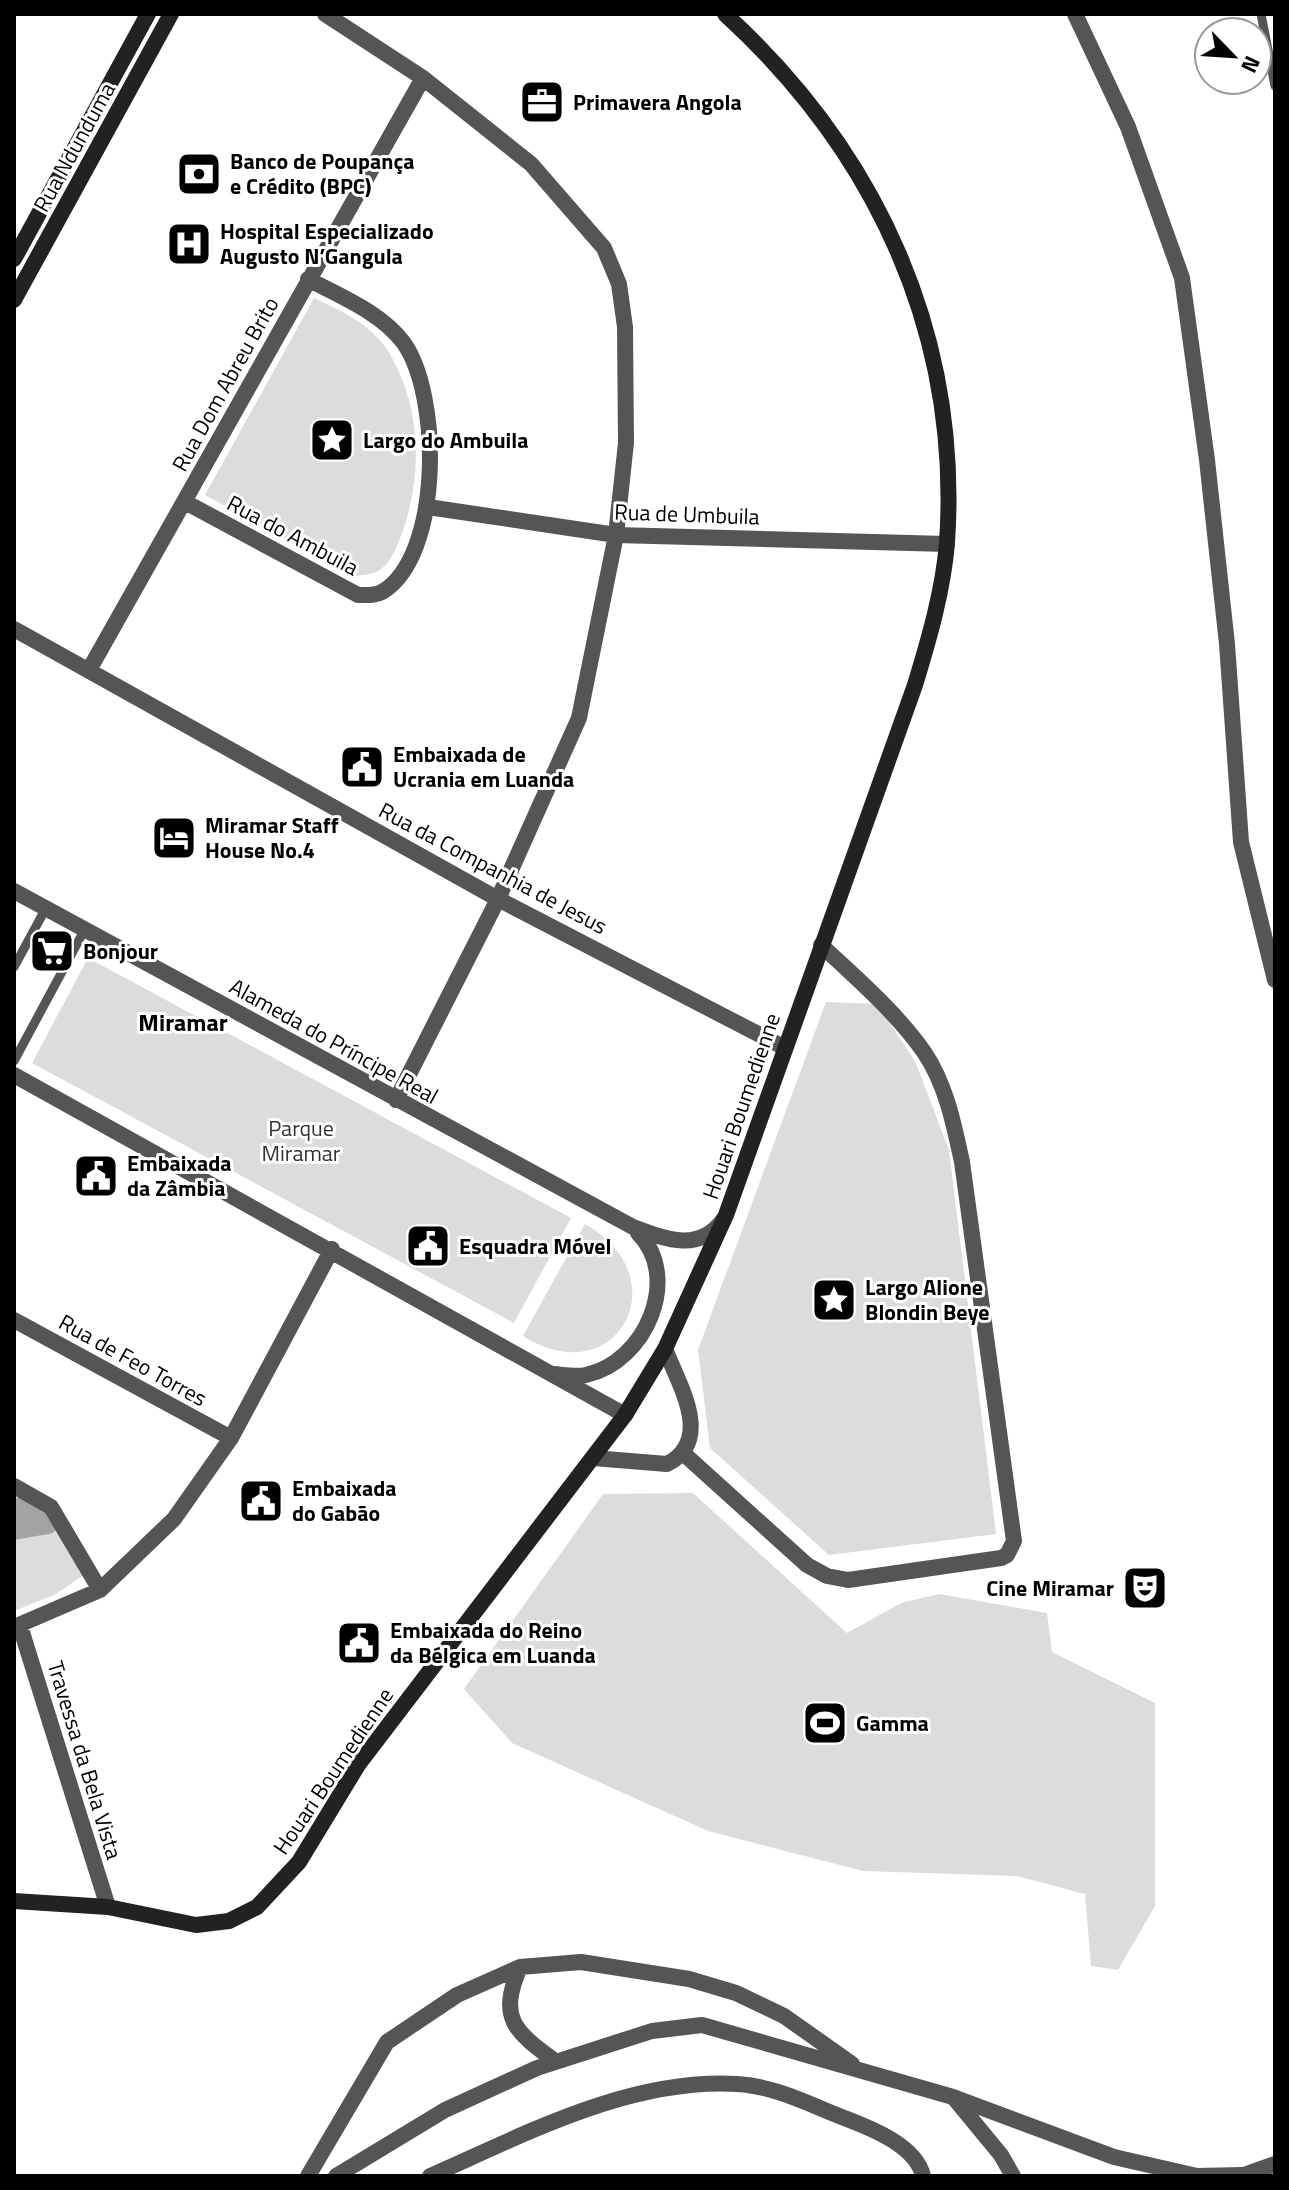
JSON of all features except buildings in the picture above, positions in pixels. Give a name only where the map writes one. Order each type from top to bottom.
[{"type":"street","name":"Rua Ndunduma","points":[[14,259],[148,14]]},
{"type":"street","name":"Rua Ndunduma","points":[[14,300],[171,14]]},
{"type":"street","points":[[325,14],[423,78],[531,164],[604,248],[619,284],[625,327],[626,443],[616,535],[579,718],[498,899],[396,1100]]},
{"type":"street","name":"Houari Boumedienne","points":[[14,1901],[108,1907],[196,1925],[229,1921],[257,1907],[277,1888],[299,1862],[358,1765],[625,1415],[665,1349],[726,1215],[915,685],[938,601],[947,544],[946,435],[937,363],[906,268],[879,208],[845,151],[806,98],[757,43],[725,14]]},
{"type":"street","points":[[1075,14],[1128,127],[1182,278],[1207,460],[1227,644],[1241,842],[1275,980]]},
{"type":"street","name":"Rua Dom Abreu Brito","points":[[89,670],[423,78]]},
{"type":"street","name":"Rua do Ambuila","points":[[185,502],[358,595],[380,594],[398,579],[417,540],[428,507],[429,441],[417,368],[404,344],[385,321],[308,279]]},
{"type":"street","name":"Rua de Umbuila","points":[[428,507],[616,535],[947,544]]},
{"type":"street","name":"Rua da Companhia de Jesus","points":[[14,629],[498,899],[785,1048]]},
{"type":"street","name":"Alameda do Príncipe Real","points":[[14,891],[633,1227],[674,1243],[700,1239],[716,1229],[726,1215]]},
{"type":"street","points":[[683,1453],[807,1565],[827,1576],[848,1580],[1001,1558],[1007,1555],[1014,1541],[962,1162],[953,1118],[924,1052],[870,991],[821,945]]},
{"type":"street","points":[[14,1075],[332,1249],[625,1415]]},
{"type":"street","name":"Alameda do Príncipe Real","points":[[554,1374],[585,1375],[611,1365],[632,1346],[647,1322],[660,1274],[653,1248],[633,1227]]},
{"type":"street","points":[[17,1626],[100,1590],[174,1519],[231,1438],[332,1249]]},
{"type":"street","name":"Rua de Feo Torres","points":[[14,1320],[231,1438]]},
{"type":"street","points":[[593,1458],[654,1465],[667,1464],[683,1453],[692,1439],[691,1416],[665,1349]]},
{"type":"street","points":[[14,1486],[51,1507],[100,1590]]},
{"type":"street","name":"Travessa da Bela Vista","points":[[17,1626],[108,1907]]},
{"type":"street","points":[[308,2176],[387,2042],[457,1995],[520,1967],[581,1962],[689,1979],[736,1993],[784,2016],[866,2074]]},
{"type":"street","points":[[520,1967],[508,1994],[508,2013],[519,2033],[555,2061]]},
{"type":"street","points":[[336,2176],[445,2110],[555,2061],[652,2031],[702,2025],[953,2097],[1068,2142],[1143,2165],[1197,2176],[1242,2175],[1275,2164]]},
{"type":"street","points":[[430,2176],[566,2117],[625,2098],[696,2085],[738,2084],[773,2090],[870,2128],[902,2148],[923,2176]]},
{"type":"street","points":[[953,2097],[1001,2155],[1013,2176]]},
{"type":"lane","points":[[1261,14],[1275,86]]},
{"type":"lane","points":[[14,967],[46,908]]},
{"type":"lane","points":[[14,1061],[85,929]]},
{"type":"green space","points":[[314,298],[355,319],[381,342],[400,373],[413,420],[415,470],[407,518],[391,558],[382,569],[370,574],[354,576],[205,495]]},
{"type":"green space","name":"Parque Miramar","points":[[88,958],[571,1218],[514,1323],[32,1063]]},
{"type":"green space","points":[[826,1002],[877,1004],[915,1061],[949,1150],[996,1534],[829,1555],[710,1448],[698,1350]]},
{"type":"green space","points":[[585,1224],[614,1247],[629,1273],[632,1299],[625,1322],[609,1341],[585,1351],[556,1350],[523,1336]]},
{"type":"green space","name":"Gamma","points":[[693,1493],[847,1633],[901,1603],[939,1594],[1047,1613],[1052,1652],[1155,1703],[1155,1906],[1118,1970],[1091,1966],[1085,1894],[1017,1876],[863,1871],[708,1831],[512,1743],[464,1689],[603,1494]]},
{"type":"green space","points":[[14,1495],[55,1518],[84,1575],[54,1595],[14,1611]]},
{"type":"shaded area","points":[[31,1504],[48,1524],[14,1530],[14,1510]]},
{"type":"waterway","points":[[14,1510],[31,1504],[48,1524],[14,1530]]},
{"type":"place","name":"Primavera Angola","points":[[542,102]]},
{"type":"place","name":"Banco de Poupança e Crédito (BPC)","points":[[199,174]]},
{"type":"place","name":"Hospital Especializado Augusto N’Gangula","points":[[189,244]]},
{"type":"place","name":"Largo do Ambuila","points":[[332,440]]},
{"type":"place","name":"Embaixada de Ucrania em Luanda","points":[[362,767]]},
{"type":"place","name":"Miramar Staff House No.4","points":[[174,838]]},
{"type":"place","name":"Bonjour","points":[[52,951]]},
{"type":"place","name":"Embaixada da Zâmbia","points":[[96,1176]]},
{"type":"place","name":"Esquadra Móvel","points":[[428,1246]]},
{"type":"place","name":"Largo Alione Blondin Beye","points":[[834,1300]]},
{"type":"place","name":"Embaixada do Gabão","points":[[261,1501]]},
{"type":"place","name":"Cine Miramar","points":[[1145,1588]]},
{"type":"place","name":"Embaixada do Reino da Bélgica em Luanda","points":[[359,1643]]},
{"type":"place","name":"Gamma","points":[[825,1723]]},
{"type":"district","name":"Miramar","points":[[183,1022]]}]
